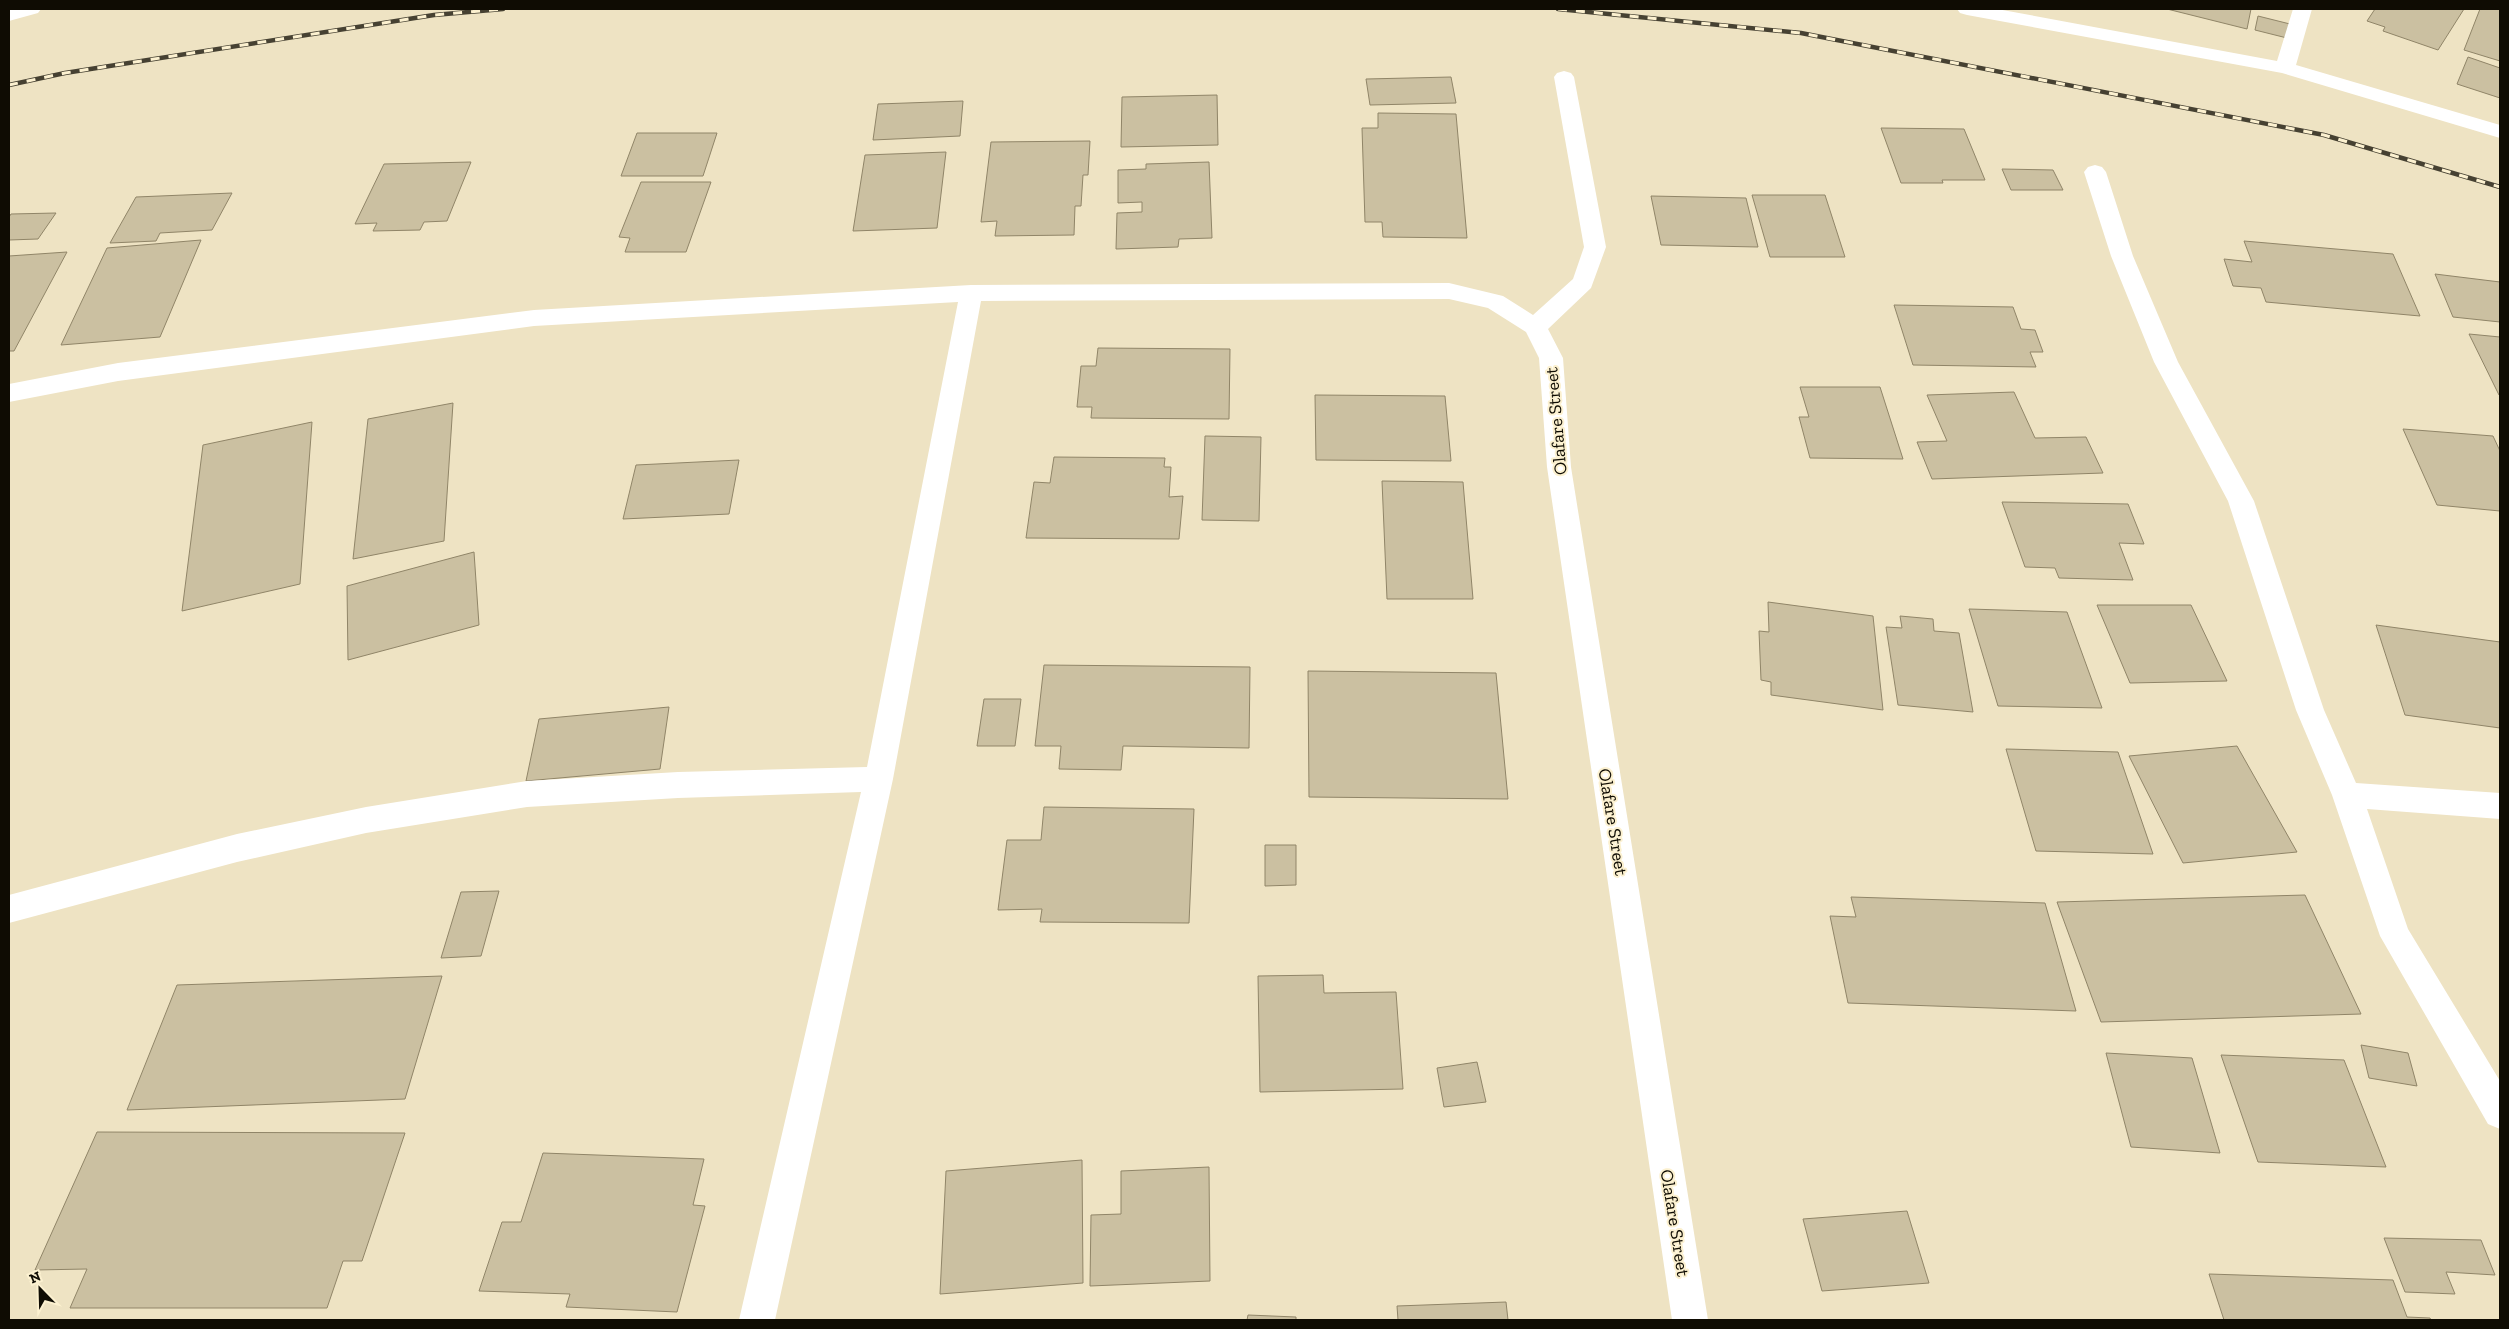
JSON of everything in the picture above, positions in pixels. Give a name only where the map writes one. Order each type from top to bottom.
[{"type":"street","points":[[9,15],[31,9]]},
{"type":"street","points":[[1967,9],[2285,68],[2500,132]]},
{"type":"street","points":[[2285,68],[2303,9]]},
{"type":"street","points":[[9,393],[118,372],[534,318],[971,293],[1449,290],[1495,302],[1535,327],[1583,283],[1595,248],[1564,77]]},
{"type":"street","points":[[2095,172],[2122,256],[2166,362],[2242,501],[2310,710],[2347,795],[2394,936],[2500,1112]]},
{"type":"street","points":[[758,1320],[879,779],[971,293]]},
{"type":"street","name":"Olafare Street","points":[[1535,327],[1551,358],[1559,467],[1690,1320]]},
{"type":"street","points":[[9,909],[237,848],[366,820],[527,794],[678,785],[879,779]]},
{"type":"street","points":[[2347,795],[2500,806]]},
{"type":"building","points":[[2167,9],[2251,9],[2247,29]]},
{"type":"building","points":[[2375,9],[2464,9],[2438,50],[2383,31],[2385,27],[2367,21]]},
{"type":"building","points":[[2480,9],[2500,9],[2500,61],[2464,50]]},
{"type":"building","points":[[2258,16],[2290,24],[2287,38],[2255,30]]},
{"type":"building","points":[[2468,57],[2500,68],[2500,98],[2457,84]]},
{"type":"building","points":[[1451,77],[1456,103],[1370,105],[1366,79]]},
{"type":"building","points":[[1217,95],[1218,145],[1121,147],[1122,97]]},
{"type":"building","points":[[963,101],[960,136],[873,140],[878,104]]},
{"type":"building","points":[[1378,113],[1456,114],[1467,238],[1383,237],[1382,222],[1365,222],[1362,128],[1378,128]]},
{"type":"building","points":[[1881,128],[1964,129],[1985,180],[1942,180],[1943,183],[1901,183]]},
{"type":"building","points":[[637,133],[717,133],[703,176],[621,176]]},
{"type":"building","points":[[1090,141],[1088,175],[1083,175],[1081,206],[1075,206],[1074,235],[995,236],[997,221],[981,222],[991,142]]},
{"type":"building","points":[[946,152],[937,228],[853,231],[865,155]]},
{"type":"building","points":[[471,162],[447,221],[424,222],[420,230],[373,231],[377,223],[355,224],[384,164]]},
{"type":"building","points":[[1209,162],[1212,238],[1179,239],[1178,247],[1116,249],[1117,213],[1142,212],[1142,202],[1118,203],[1118,170],[1146,169],[1146,164]]},
{"type":"building","points":[[2002,169],[2053,170],[2063,190],[2011,190]]},
{"type":"building","points":[[641,182],[711,182],[686,252],[625,252],[630,238],[619,237]]},
{"type":"building","points":[[232,193],[212,230],[160,233],[156,241],[110,243],[136,197]]},
{"type":"building","points":[[1752,195],[1825,195],[1845,257],[1770,257]]},
{"type":"building","points":[[1651,196],[1746,198],[1758,247],[1661,245]]},
{"type":"building","points":[[56,213],[38,239],[9,240],[9,217],[11,214]]},
{"type":"building","points":[[201,240],[160,337],[61,345],[107,248]]},
{"type":"building","points":[[2244,241],[2393,254],[2420,316],[2266,302],[2261,288],[2233,286],[2224,259],[2252,262]]},
{"type":"building","points":[[67,252],[14,351],[9,351],[9,256]]},
{"type":"building","points":[[2435,274],[2500,282],[2500,322],[2453,317]]},
{"type":"building","points":[[1894,305],[2013,307],[2021,329],[2035,330],[2043,352],[2030,352],[2036,367],[1913,365]]},
{"type":"building","points":[[2469,334],[2500,337],[2500,395],[2499,395]]},
{"type":"building","points":[[1098,348],[1230,349],[1229,419],[1091,418],[1092,407],[1077,407],[1081,366],[1096,366]]},
{"type":"building","points":[[1800,387],[1880,387],[1903,459],[1810,458],[1799,417],[1809,417]]},
{"type":"building","points":[[2014,392],[2035,438],[2086,437],[2103,473],[1932,479],[1917,442],[1947,441],[1927,395]]},
{"type":"building","points":[[1315,395],[1445,396],[1451,461],[1316,460]]},
{"type":"building","points":[[453,403],[444,541],[353,559],[368,419]]},
{"type":"building","points":[[312,422],[300,584],[182,611],[203,445]]},
{"type":"building","points":[[2403,429],[2493,436],[2500,451],[2500,511],[2437,505]]},
{"type":"building","points":[[1205,436],[1261,437],[1259,521],[1202,520]]},
{"type":"building","points":[[1054,457],[1165,458],[1164,467],[1171,467],[1169,497],[1183,496],[1179,539],[1026,538],[1034,482],[1050,483]]},
{"type":"building","points":[[739,460],[729,514],[623,519],[636,465]]},
{"type":"building","points":[[1382,481],[1463,482],[1473,599],[1387,599]]},
{"type":"building","points":[[2002,502],[2128,504],[2144,544],[2119,543],[2133,580],[2059,578],[2055,568],[2025,567]]},
{"type":"building","points":[[474,552],[479,625],[348,660],[347,586]]},
{"type":"building","points":[[1768,602],[1873,616],[1883,710],[1771,695],[1771,682],[1761,680],[1759,631],[1769,632]]},
{"type":"building","points":[[2097,605],[2191,605],[2227,681],[2130,683]]},
{"type":"building","points":[[1969,609],[2067,612],[2102,708],[1998,706]]},
{"type":"building","points":[[1900,616],[1933,619],[1934,631],[1959,633],[1973,712],[1898,705],[1886,627],[1902,628]]},
{"type":"building","points":[[2376,625],[2500,642],[2500,728],[2405,715]]},
{"type":"building","points":[[1044,665],[1250,667],[1249,748],[1123,746],[1121,770],[1059,769],[1061,746],[1035,746]]},
{"type":"building","points":[[1308,671],[1496,673],[1508,799],[1309,797]]},
{"type":"building","points":[[984,699],[1021,699],[1015,746],[977,746]]},
{"type":"building","points":[[669,707],[660,769],[526,781],[539,719]]},
{"type":"building","points":[[2237,746],[2297,852],[2183,863],[2129,756]]},
{"type":"building","points":[[2006,749],[2118,752],[2153,854],[2036,851]]},
{"type":"building","points":[[1044,807],[1194,809],[1189,923],[1040,922],[1042,909],[998,910],[1007,840],[1041,840]]},
{"type":"building","points":[[1265,845],[1296,845],[1296,885],[1265,886]]},
{"type":"building","points":[[499,891],[481,956],[441,958],[461,892]]},
{"type":"building","points":[[2305,895],[2361,1014],[2101,1022],[2057,902]]},
{"type":"building","points":[[1851,897],[2045,903],[2076,1011],[1848,1003],[1830,916],[1856,917]]},
{"type":"building","points":[[1323,975],[1324,993],[1396,992],[1403,1089],[1260,1092],[1258,976]]},
{"type":"building","points":[[442,976],[405,1099],[127,1110],[177,985]]},
{"type":"building","points":[[2361,1045],[2408,1053],[2417,1086],[2369,1078]]},
{"type":"building","points":[[2106,1053],[2192,1058],[2220,1153],[2131,1147]]},
{"type":"building","points":[[2221,1055],[2344,1060],[2386,1167],[2258,1162]]},
{"type":"building","points":[[1477,1062],[1486,1102],[1444,1107],[1437,1068]]},
{"type":"building","points":[[97,1132],[405,1133],[362,1261],[343,1261],[327,1308],[70,1308],[87,1269],[35,1270]]},
{"type":"building","points":[[543,1153],[704,1159],[693,1205],[705,1206],[677,1312],[566,1307],[570,1294],[479,1291],[502,1222],[521,1222]]},
{"type":"building","points":[[1082,1160],[1083,1283],[940,1294],[946,1171]]},
{"type":"building","points":[[1209,1167],[1210,1281],[1090,1286],[1091,1215],[1121,1214],[1121,1171]]},
{"type":"building","points":[[1907,1211],[1929,1283],[1822,1291],[1803,1219]]},
{"type":"building","points":[[2384,1238],[2481,1240],[2495,1275],[2446,1272],[2455,1294],[2405,1292]]},
{"type":"building","points":[[2209,1274],[2393,1280],[2407,1317],[2430,1318],[2431,1320],[2224,1320]]},
{"type":"building","points":[[1506,1302],[1508,1320],[1398,1320],[1397,1306]]},
{"type":"building","points":[[1248,1315],[1296,1317],[1296,1320],[1247,1320]]},
{"type":"railway","points":[[9,85],[65,73],[434,15],[503,9]]},
{"type":"railway","points":[[1558,9],[1801,33],[2324,135],[2500,187]]}]
